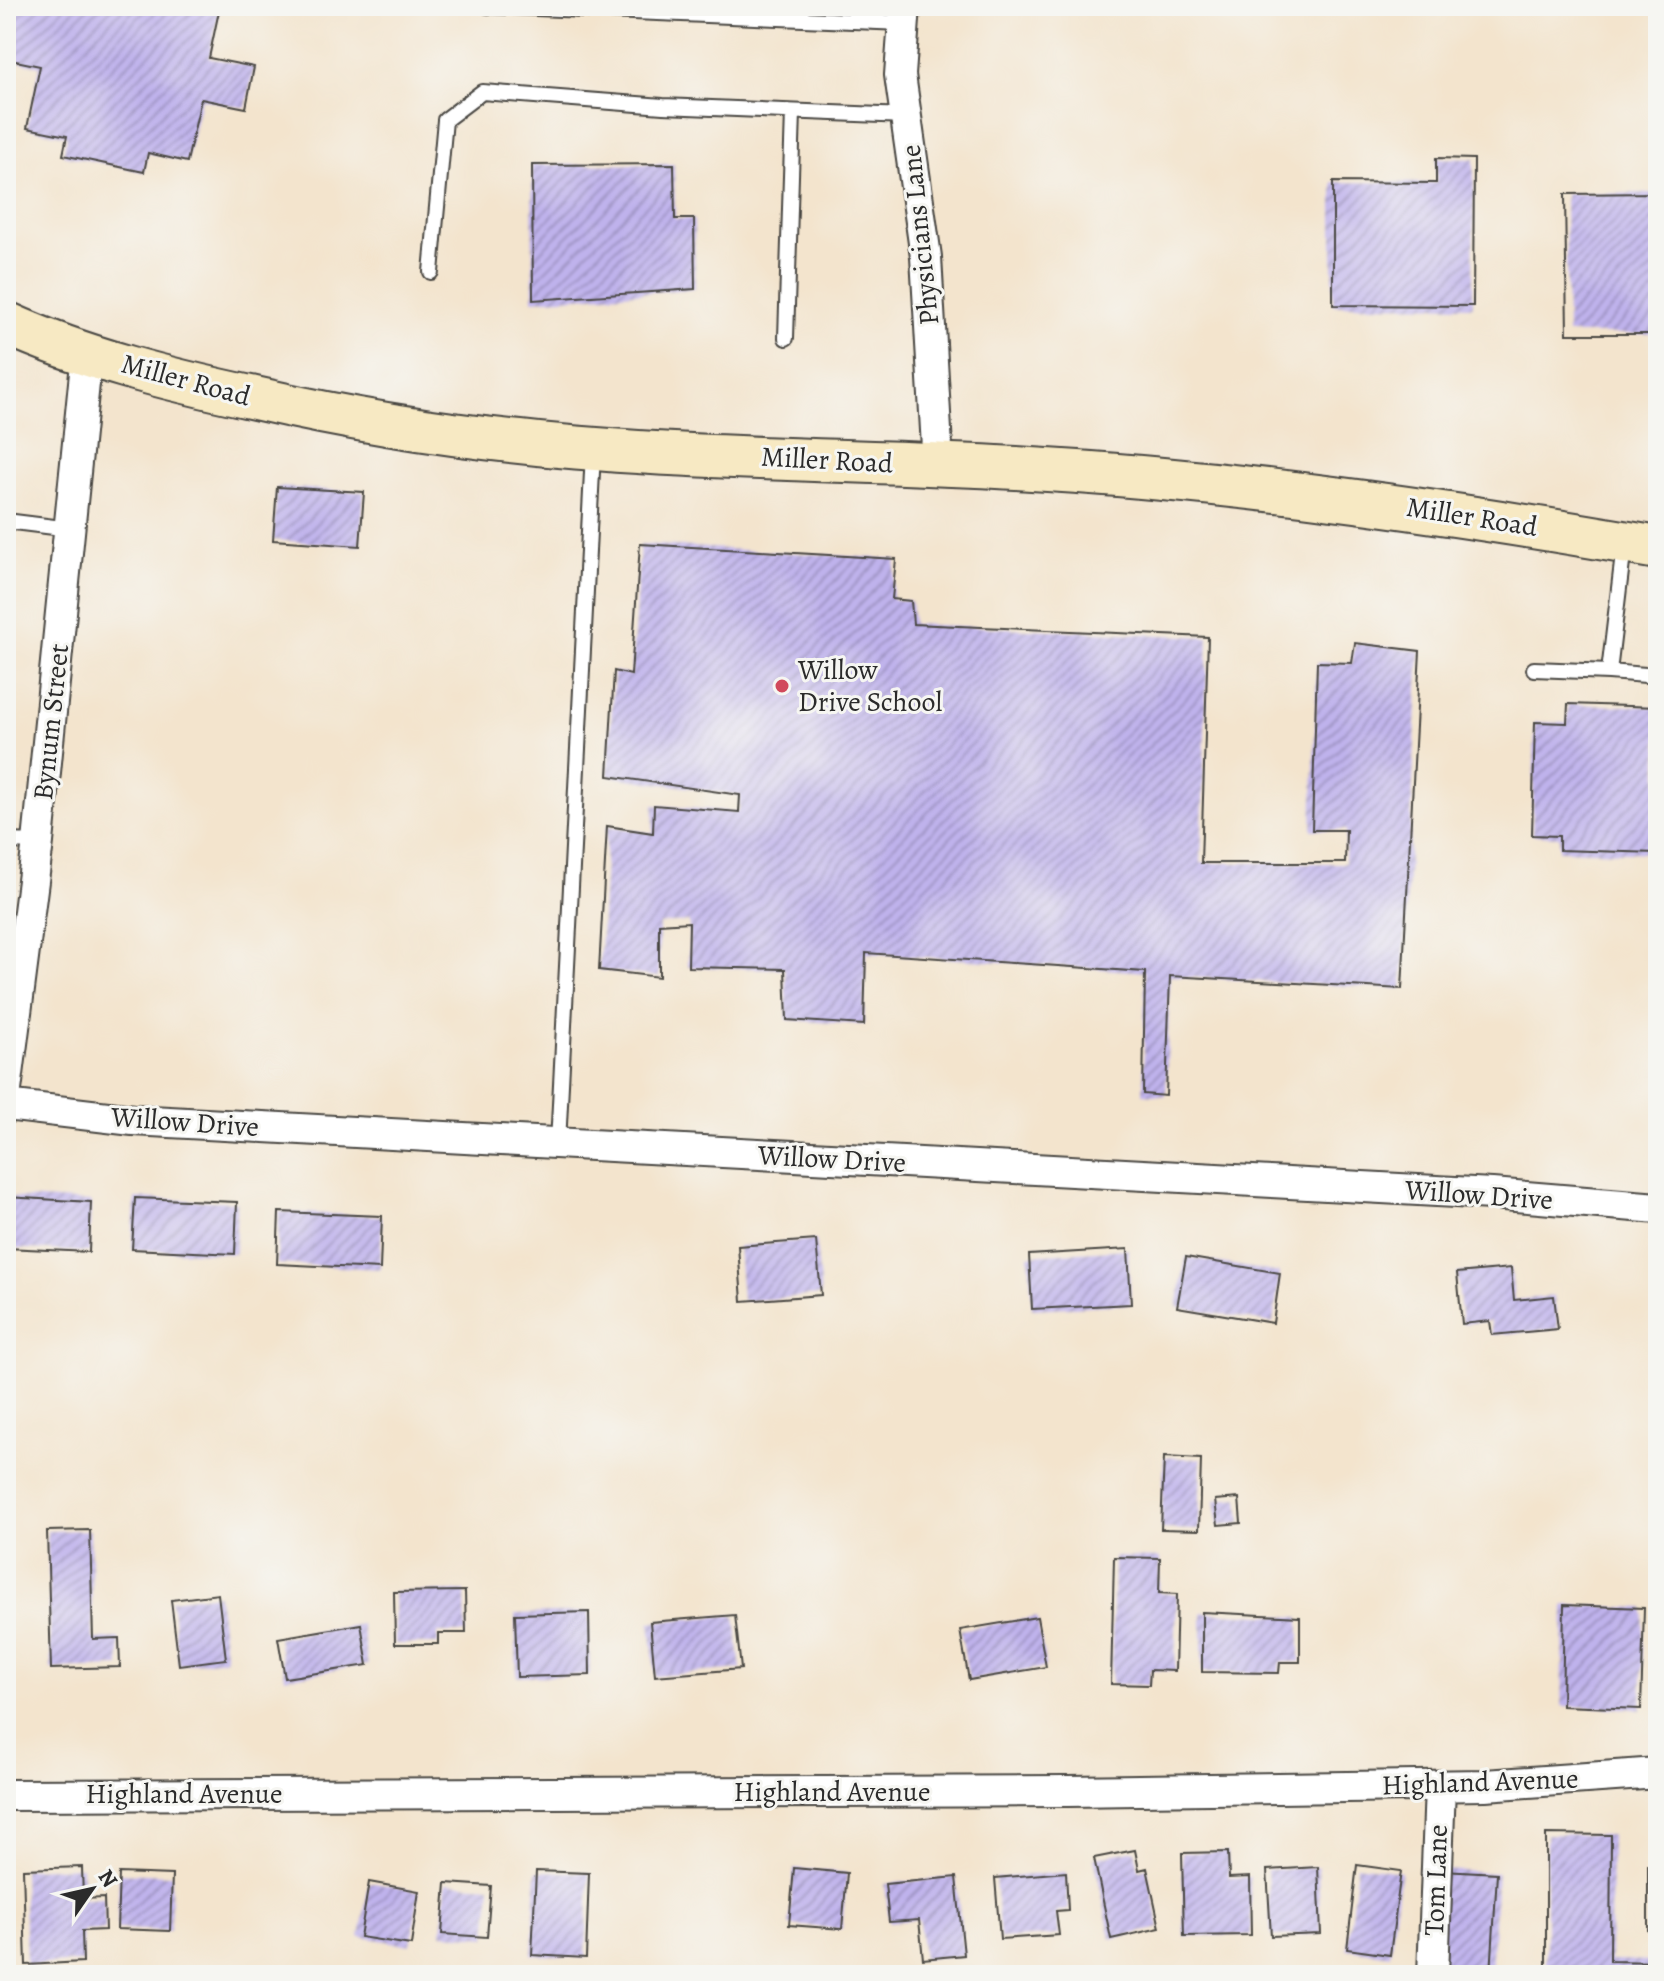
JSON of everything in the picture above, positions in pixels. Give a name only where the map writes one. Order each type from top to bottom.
[{"type":"main road","name":"Miller Road","points":[[6,323],[172,380],[344,418],[495,439],[593,448],[938,465],[1322,494],[1641,545]]},
{"type":"street","name":"Physicians Lane","points":[[904,14],[900,75],[926,257],[938,465]]},
{"type":"street","name":"Bynum Street","points":[[6,1090],[38,842],[87,353]]},
{"type":"street","name":"Willow Drive","points":[[6,1105],[133,1120],[1492,1194],[1658,1208]]},
{"type":"street","name":"Highland Avenue","points":[[6,1795],[1068,1791],[1440,1786],[1658,1773]]},
{"type":"street","name":"Tom Lane","points":[[1433,1975],[1440,1786]]},
{"type":"lane","points":[[487,6],[904,14]]},
{"type":"lane","points":[[431,272],[445,120],[482,92],[906,116]]},
{"type":"lane","points":[[786,338],[793,112]]},
{"type":"lane","points":[[558,1144],[593,448]]},
{"type":"lane","points":[[6,521],[70,529]]},
{"type":"lane","points":[[1609,672],[1641,545]]},
{"type":"lane","points":[[1534,669],[1658,676]]},
{"type":"lane","points":[[6,841],[38,842]]},
{"type":"building","points":[[7,6],[220,6],[209,58],[254,67],[246,108],[201,99],[187,162],[148,153],[144,172],[63,155],[67,136],[27,128],[40,66],[6,59]]},
{"type":"building","points":[[1436,158],[1474,159],[1473,306],[1333,305],[1333,182],[1436,183]]},
{"type":"building","points":[[674,164],[675,219],[694,219],[695,289],[533,300],[532,165]]},
{"type":"building","points":[[1658,193],[1658,334],[1567,334],[1565,194]]},
{"type":"building","points":[[277,487],[364,492],[360,546],[273,540]]},
{"type":"building","points":[[640,544],[896,559],[892,599],[911,601],[913,624],[1208,637],[1201,863],[1345,863],[1346,830],[1312,830],[1317,662],[1352,663],[1355,643],[1420,651],[1402,989],[1170,976],[1166,1096],[1143,1094],[1145,972],[866,953],[864,1025],[787,1020],[785,969],[688,967],[689,922],[659,924],[659,977],[599,970],[607,826],[653,833],[654,805],[739,812],[740,795],[608,776],[614,671],[631,675]]},
{"type":"building","points":[[1568,704],[1658,707],[1658,853],[1559,850],[1559,836],[1532,835],[1535,722],[1567,723]]},
{"type":"building","points":[[6,1197],[91,1202],[89,1252],[6,1248]]},
{"type":"building","points":[[135,1198],[237,1202],[235,1254],[132,1249]]},
{"type":"building","points":[[279,1212],[382,1216],[380,1269],[277,1264]]},
{"type":"building","points":[[816,1240],[821,1295],[742,1301],[738,1246]]},
{"type":"building","points":[[1128,1249],[1131,1304],[1032,1309],[1029,1255]]},
{"type":"building","points":[[1186,1257],[1280,1273],[1273,1323],[1177,1307]]},
{"type":"building","points":[[1511,1268],[1514,1300],[1554,1296],[1558,1329],[1492,1335],[1490,1321],[1462,1324],[1457,1273]]},
{"type":"building","points":[[1164,1457],[1201,1459],[1199,1530],[1161,1529]]},
{"type":"building","points":[[1239,1498],[1241,1523],[1218,1525],[1215,1500]]},
{"type":"building","points":[[90,1530],[93,1639],[119,1638],[120,1667],[51,1669],[47,1531]]},
{"type":"building","points":[[1114,1557],[1160,1558],[1159,1593],[1177,1594],[1175,1671],[1150,1670],[1149,1685],[1111,1684]]},
{"type":"building","points":[[465,1591],[466,1633],[438,1633],[438,1644],[395,1644],[394,1592]]},
{"type":"building","points":[[218,1594],[226,1659],[179,1665],[171,1600]]},
{"type":"building","points":[[1564,1605],[1644,1608],[1641,1709],[1562,1706]]},
{"type":"building","points":[[589,1612],[590,1675],[517,1677],[515,1614]]},
{"type":"building","points":[[1202,1612],[1300,1617],[1300,1662],[1280,1662],[1279,1673],[1202,1672]]},
{"type":"building","points":[[735,1615],[741,1669],[655,1676],[650,1622]]},
{"type":"building","points":[[1037,1617],[1046,1667],[969,1680],[960,1630]]},
{"type":"building","points":[[361,1624],[368,1665],[285,1678],[278,1638]]},
{"type":"building","points":[[1546,1834],[1611,1835],[1610,1961],[1658,1962],[1658,1975],[1546,1975]]},
{"type":"building","points":[[1135,1850],[1139,1870],[1147,1868],[1160,1928],[1111,1939],[1094,1858]]},
{"type":"building","points":[[1228,1852],[1229,1878],[1250,1877],[1251,1935],[1184,1936],[1182,1853]]},
{"type":"building","points":[[1357,1865],[1401,1871],[1390,1955],[1347,1949]]},
{"type":"building","points":[[1648,1865],[1658,1866],[1658,1931],[1648,1931]]},
{"type":"building","points":[[82,1867],[83,1899],[104,1898],[105,1930],[82,1931],[83,1962],[26,1965],[23,1869]]},
{"type":"building","points":[[1318,1867],[1321,1934],[1271,1936],[1267,1870]]},
{"type":"building","points":[[794,1868],[847,1873],[842,1929],[789,1925]]},
{"type":"building","points":[[1442,1870],[1497,1873],[1491,1975],[1436,1975]]},
{"type":"building","points":[[536,1871],[589,1873],[586,1958],[532,1955]]},
{"type":"building","points":[[1066,1872],[1068,1910],[1056,1911],[1059,1935],[1000,1939],[995,1878]]},
{"type":"building","points":[[119,1873],[172,1875],[170,1931],[117,1929]]},
{"type":"building","points":[[956,1877],[964,1955],[923,1959],[919,1920],[889,1922],[885,1884]]},
{"type":"building","points":[[369,1882],[419,1891],[411,1945],[360,1937]]},
{"type":"building","points":[[446,1883],[491,1886],[487,1937],[442,1934]]},
{"type":"place","name":"Willow Drive School","points":[[782,686]]}]
